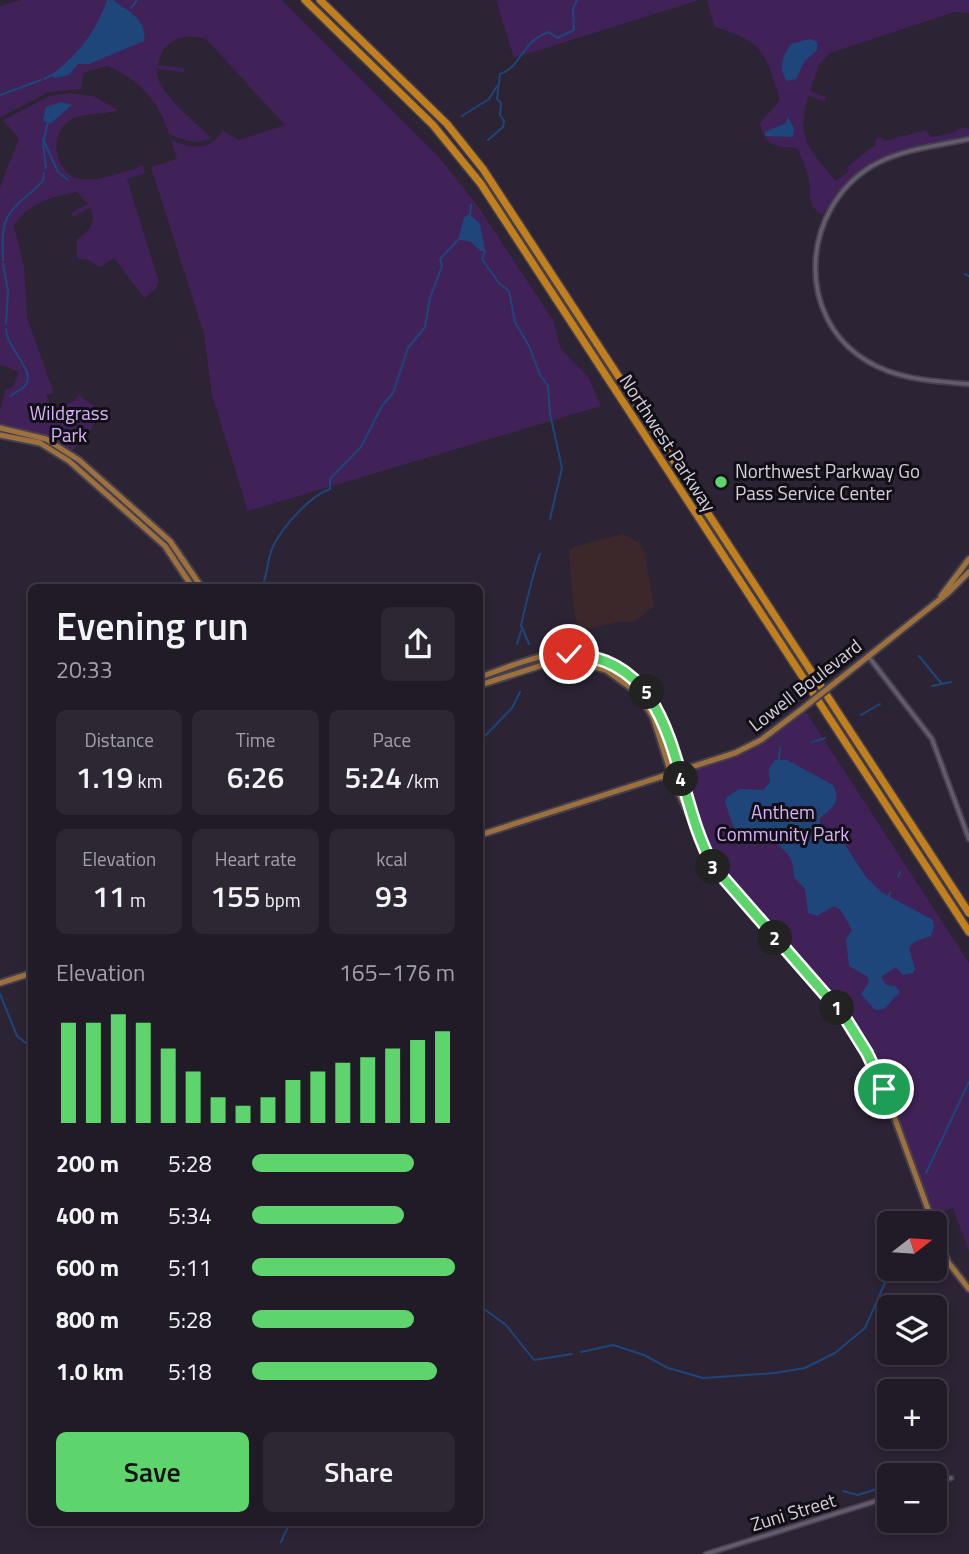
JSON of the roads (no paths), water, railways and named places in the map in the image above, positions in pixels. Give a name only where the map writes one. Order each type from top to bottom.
[{"type":"highway","name":"Northwest Parkway","points":[[305,0],[433,125],[481,184],[969,932]]},
{"type":"highway","name":"Northwest Parkway","points":[[320,0],[447,124],[483,169],[969,913]]},
{"type":"main road","points":[[0,428],[46,439],[79,460],[170,541],[199,584]]},
{"type":"main road","points":[[0,435],[34,441],[69,460],[166,545],[190,584]]},
{"type":"main road","name":"Lowell Boulevard","points":[[937,602],[969,559]]},
{"type":"main road","name":"Lowell Boulevard","points":[[483,834],[747,748],[802,709],[937,602],[969,572]]},
{"type":"main road","points":[[483,676],[557,654],[586,655],[612,664],[634,679],[652,699],[663,721],[702,844]]},
{"type":"main road","points":[[483,684],[557,662],[585,663],[606,670],[630,685],[648,707],[671,773],[702,844],[719,875],[829,998],[854,1031],[884,1089],[929,1211]]},
{"type":"main road","points":[[0,983],[28,974]]},
{"type":"main road","points":[[947,1260],[969,1289]]},
{"type":"street","points":[[969,139],[897,155],[873,165],[855,178],[840,193],[824,218],[816,245],[815,272],[819,297],[828,319],[840,337],[864,360],[904,377],[969,384]]},
{"type":"street","points":[[868,656],[935,745],[969,839]]},
{"type":"street","points":[[947,1479],[951,1478]]},
{"type":"street","name":"Zuni Street","points":[[706,1554],[877,1501]]},
{"type":"water","points":[[107,0],[113,0],[136,17],[143,27],[144,41],[89,64],[78,64],[69,75],[55,78],[51,75],[78,51],[92,33]]},
{"type":"water","points":[[810,39],[817,42],[817,50],[804,62],[796,79],[787,81],[782,71],[786,53],[791,44]]},
{"type":"water","points":[[61,102],[72,105],[51,123],[43,121],[46,107]]},
{"type":"water","points":[[788,117],[794,128],[793,137],[765,136],[765,132],[786,123]]},
{"type":"water","points":[[469,214],[480,224],[485,251],[480,251],[469,241],[458,240],[464,218]]},
{"type":"water","points":[[775,760],[787,760],[833,785],[836,801],[819,819],[821,825],[840,837],[865,876],[881,892],[933,920],[931,936],[914,942],[909,948],[915,969],[913,973],[903,975],[896,967],[881,977],[886,985],[895,986],[900,992],[884,1009],[875,1010],[861,994],[869,982],[868,977],[849,966],[846,939],[852,930],[841,910],[834,906],[817,916],[808,913],[805,889],[794,877],[793,864],[786,853],[773,840],[748,842],[737,837],[725,802],[727,797],[739,789],[763,790],[770,782],[769,769]]},
{"type":"waterway","points":[[131,8],[137,0]]},
{"type":"waterway","points":[[488,140],[503,127],[501,103],[497,99],[500,74],[513,66],[539,36],[549,32],[557,38],[574,30],[573,8],[577,0]]},
{"type":"waterway","points":[[44,79],[52,75]]},
{"type":"waterway","points":[[0,95],[41,80]]},
{"type":"waterway","points":[[462,116],[489,99],[497,86]]},
{"type":"waterway","points":[[46,168],[43,143],[48,122]]},
{"type":"waterway","points":[[43,139],[58,172],[68,180]]},
{"type":"waterway","points":[[27,196],[43,181],[44,173]]},
{"type":"waterway","points":[[3,260],[5,224],[12,210],[27,196]]},
{"type":"waterway","points":[[470,215],[471,205]]},
{"type":"waterway","points":[[263,584],[273,546],[279,536],[303,507],[330,489],[330,479],[361,447],[382,406],[393,393],[408,348],[425,327],[430,298],[442,266],[440,259],[458,240]]},
{"type":"waterway","points":[[485,251],[482,259],[499,283],[509,291],[515,322],[548,386],[550,414],[562,468],[550,519]]},
{"type":"waterway","points":[[3,264],[8,291],[6,324]]},
{"type":"waterway","points":[[965,274],[969,276]]},
{"type":"waterway","points":[[6,329],[11,345],[25,367],[28,380],[25,386],[11,396]]},
{"type":"waterway","points":[[529,644],[521,625],[540,554]]},
{"type":"waterway","points":[[517,644],[521,631]]},
{"type":"waterway","points":[[919,656],[942,684]]},
{"type":"waterway","points":[[932,686],[951,682]]},
{"type":"waterway","points":[[483,738],[512,708],[520,692]]},
{"type":"waterway","points":[[861,715],[880,704]]},
{"type":"waterway","points":[[812,742],[825,738]]},
{"type":"waterway","points":[[779,759],[780,748]]},
{"type":"waterway","points":[[898,877],[900,872]]},
{"type":"waterway","points":[[888,897],[890,893]]},
{"type":"waterway","points":[[0,994],[17,1036],[28,1045]]},
{"type":"waterway","points":[[926,1173],[969,1082]]},
{"type":"waterway","points":[[581,1352],[613,1345],[644,1355],[668,1368],[703,1378],[805,1368],[835,1353],[865,1328],[886,1281]]},
{"type":"waterway","points":[[483,1308],[506,1325],[534,1360],[572,1354]]},
{"type":"waterway","points":[[843,1491],[858,1495],[877,1489]]},
{"type":"waterway","points":[[791,1512],[823,1505],[827,1495]]},
{"type":"waterway","points":[[281,1542],[288,1526]]},
{"type":"place","name":"Northwest Parkway Go Pass Service Center","points":[[721,482]]},
{"type":"park label","name":"Wildgrass Park","points":[[69,424]]},
{"type":"park label","name":"Anthem Community Park","points":[[783,823]]}]
